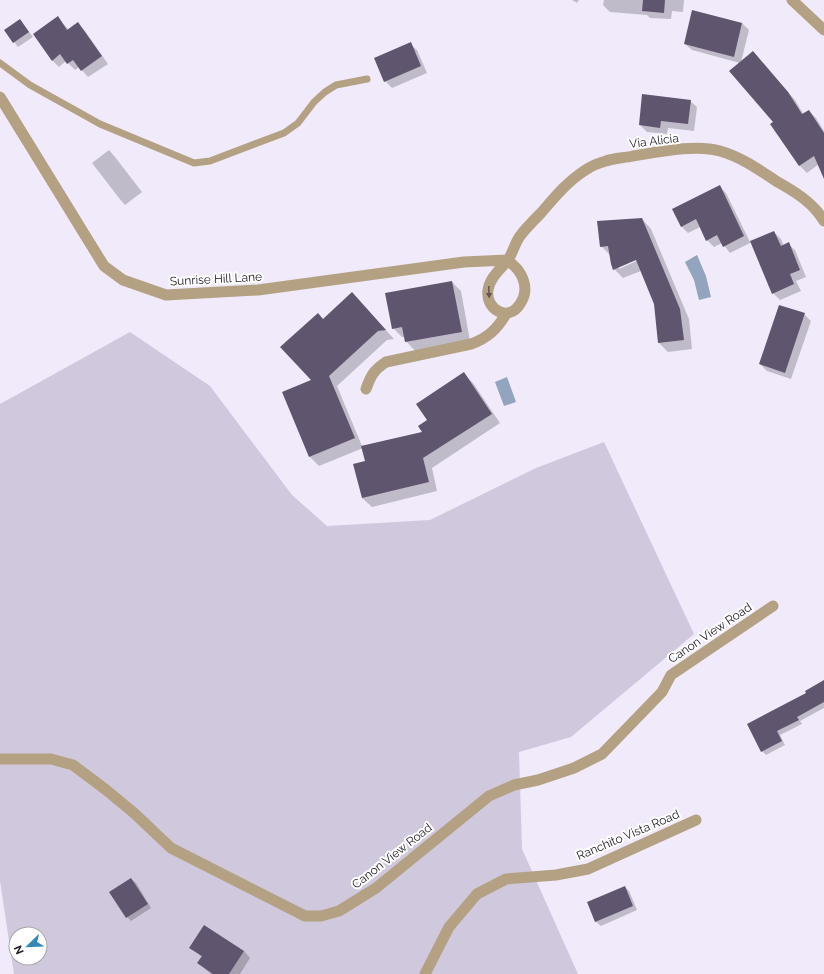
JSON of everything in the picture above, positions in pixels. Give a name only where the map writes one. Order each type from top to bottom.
[{"type":"street","points":[[792,0],[824,30]]},
{"type":"street","name":"Sunrise Hill Lane","points":[[0,97],[104,266],[123,280],[166,295],[258,290],[464,262],[508,260]]},
{"type":"street","name":"Via Alicia","points":[[506,314],[493,307],[488,291],[490,283],[497,271],[508,260],[520,236],[560,192],[575,177],[591,166],[607,160],[655,152],[698,148],[719,151],[742,159],[802,197],[815,209],[824,221]]},
{"type":"street","points":[[366,389],[370,376],[377,368],[386,362],[471,344],[481,340],[493,332],[506,314],[514,310],[519,305],[525,293],[525,283],[520,272],[515,265],[508,260]]},
{"type":"street","name":"Canon View Road","points":[[0,759],[51,759],[73,766],[105,789],[134,813],[171,848],[305,916],[321,916],[339,911],[376,888],[489,796],[514,785],[538,780],[574,768],[602,754],[662,692],[671,675],[773,606]]},
{"type":"street","name":"Ranchito Vista Road","points":[[425,974],[449,927],[476,894],[506,879],[556,875],[588,869],[696,820]]},
{"type":"lane","points":[[0,63],[30,85],[100,124],[194,163],[210,161],[284,133],[298,123],[314,102],[325,92],[336,86],[367,79]]},
{"type":"shaded area","points":[[130,332],[210,386],[292,495],[327,526],[430,520],[536,468],[604,442],[694,634],[571,737],[519,752],[522,849],[578,974],[14,974],[13,966],[48,966],[48,926],[8,926],[8,934],[0,881],[0,404]]},
{"type":"water","points":[[697,255],[706,276],[711,297],[699,300],[694,280],[685,262]]},
{"type":"water","points":[[507,377],[516,402],[504,406],[495,382]]},
{"type":"building","points":[[643,0],[665,0],[664,13],[642,11]]},
{"type":"building","points":[[692,10],[742,23],[734,57],[684,44]]},
{"type":"building","points":[[58,16],[67,30],[78,22],[102,56],[81,71],[73,60],[67,64],[60,54],[52,61],[33,34]]},
{"type":"building","points":[[20,19],[29,32],[13,43],[4,30]]},
{"type":"building","points":[[411,42],[421,66],[384,82],[374,58]]},
{"type":"building","points":[[753,51],[788,92],[802,114],[809,110],[824,133],[824,179],[814,156],[799,166],[770,124],[773,122],[729,71]]},
{"type":"building","points":[[642,94],[691,100],[688,124],[661,121],[660,128],[639,125]]},
{"type":"building","points":[[720,185],[744,236],[723,247],[717,235],[706,241],[696,219],[681,227],[672,209]]},
{"type":"building","points":[[642,218],[680,309],[684,340],[658,343],[654,304],[636,260],[613,270],[608,246],[600,247],[597,221]]},
{"type":"building","points":[[774,231],[781,246],[789,242],[800,270],[790,274],[794,284],[772,294],[750,241]]},
{"type":"building","points":[[452,281],[462,332],[405,342],[402,327],[392,329],[385,293]]},
{"type":"building","points":[[352,292],[386,330],[378,331],[329,376],[355,438],[309,457],[282,392],[311,380],[280,347],[318,313],[323,319]]},
{"type":"building","points":[[779,305],[805,313],[785,373],[759,364]]},
{"type":"building","points":[[464,372],[492,414],[423,458],[429,482],[362,498],[353,464],[365,461],[361,446],[422,432],[418,426],[427,420],[416,404]]},
{"type":"building","points":[[824,680],[824,702],[797,717],[799,720],[777,731],[782,741],[761,752],[747,724],[806,693],[805,691]]},
{"type":"building","points":[[131,878],[148,904],[126,918],[109,892]]},
{"type":"building","points":[[625,886],[633,906],[595,922],[587,902]]},
{"type":"building","points":[[204,925],[244,951],[229,974],[213,974],[197,963],[202,956],[189,948]]}]
